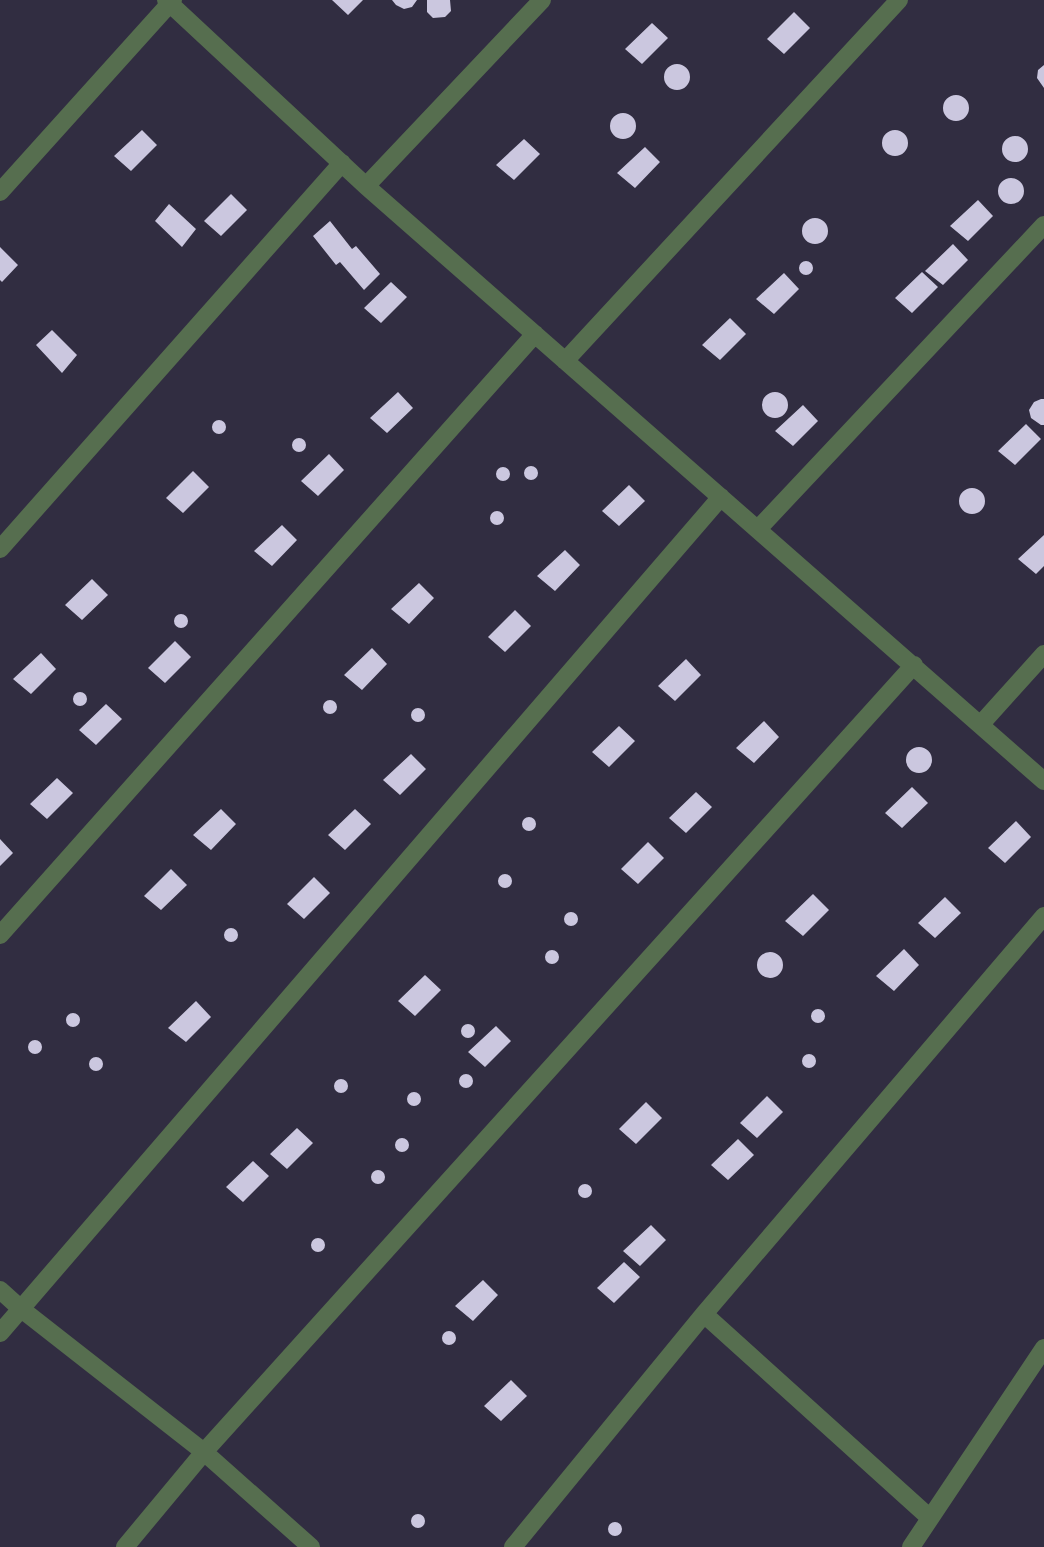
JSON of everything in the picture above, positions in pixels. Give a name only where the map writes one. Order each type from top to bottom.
[{"type":"street","points":[[366,186],[542,0]]},
{"type":"street","points":[[565,361],[899,0]]},
{"type":"street","points":[[0,192],[169,1],[366,186],[1044,781]]},
{"type":"street","points":[[0,549],[342,163]]},
{"type":"street","points":[[758,529],[1044,225]]},
{"type":"street","points":[[0,935],[535,334]]},
{"type":"street","points":[[0,1333],[721,497]]},
{"type":"street","points":[[981,724],[1044,654]]},
{"type":"street","points":[[125,1547],[204,1452],[914,665]]},
{"type":"street","points":[[513,1547],[705,1314],[1044,916]]},
{"type":"street","points":[[0,1290],[204,1452],[311,1547]]},
{"type":"street","points":[[705,1314],[930,1518]]},
{"type":"street","points":[[911,1547],[1044,1348]]},
{"type":"building","points":[[332,0],[363,0],[348,15]]},
{"type":"building","points":[[392,0],[417,0],[412,7],[404,9]]},
{"type":"building","points":[[427,0],[450,0],[451,11],[445,17],[433,18],[427,12]]},
{"type":"building","points":[[794,12],[810,28],[784,54],[767,39]]},
{"type":"building","points":[[652,23],[668,38],[642,64],[625,49]]},
{"type":"building","points":[[677,64],[686,68],[690,77],[686,86],[677,90],[668,86],[664,77],[668,68]]},
{"type":"building","points":[[1044,65],[1044,88],[1037,78],[1038,70]]},
{"type":"building","points":[[956,95],[965,99],[969,108],[965,117],[956,121],[947,117],[943,108],[947,99]]},
{"type":"building","points":[[623,113],[632,117],[636,126],[632,135],[623,139],[614,135],[610,126],[614,117]]},
{"type":"building","points":[[142,130],[157,145],[131,171],[114,156]]},
{"type":"building","points":[[895,130],[904,134],[908,143],[904,152],[895,156],[886,152],[882,143],[886,134]]},
{"type":"building","points":[[1015,136],[1024,140],[1028,149],[1024,158],[1015,162],[1006,158],[1002,149],[1006,140]]},
{"type":"building","points":[[524,139],[540,154],[514,180],[496,165]]},
{"type":"building","points":[[645,147],[660,162],[635,188],[617,173]]},
{"type":"building","points":[[1011,178],[1020,182],[1024,191],[1020,200],[1011,204],[1002,200],[998,191],[1002,182]]},
{"type":"building","points":[[231,194],[247,210],[221,236],[204,221]]},
{"type":"building","points":[[978,200],[993,216],[968,241],[950,226]]},
{"type":"building","points":[[169,204],[196,229],[182,247],[155,221]]},
{"type":"building","points":[[815,218],[824,222],[828,231],[824,240],[815,244],[806,240],[802,231],[806,222]]},
{"type":"building","points":[[330,221],[352,249],[356,246],[380,274],[364,290],[340,262],[336,265],[313,236]]},
{"type":"building","points":[[953,244],[968,260],[943,285],[925,271]]},
{"type":"building","points":[[0,247],[18,265],[2,282],[0,280]]},
{"type":"building","points":[[806,261],[811,263],[811,273],[806,275],[801,273],[799,268],[801,263]]},
{"type":"building","points":[[922,272],[938,287],[912,313],[895,298]]},
{"type":"building","points":[[784,273],[799,289],[774,314],[756,299]]},
{"type":"building","points":[[391,282],[407,297],[381,323],[364,308]]},
{"type":"building","points":[[730,318],[746,334],[720,360],[702,345]]},
{"type":"building","points":[[52,330],[77,355],[62,373],[36,345]]},
{"type":"building","points":[[398,392],[413,408],[387,433],[370,418]]},
{"type":"building","points":[[775,392],[784,396],[788,405],[784,414],[775,418],[766,414],[762,405],[766,396]]},
{"type":"building","points":[[1044,399],[1044,425],[1031,418],[1029,410],[1034,402]]},
{"type":"building","points":[[803,405],[818,421],[793,446],[775,431]]},
{"type":"building","points":[[219,420],[224,422],[224,432],[219,434],[214,432],[212,427],[214,422]]},
{"type":"building","points":[[1026,424],[1041,439],[1015,465],[998,451]]},
{"type":"building","points":[[299,438],[304,440],[304,450],[299,452],[294,450],[292,445],[294,440]]},
{"type":"building","points":[[329,454],[344,470],[318,496],[301,481]]},
{"type":"building","points":[[531,466],[536,468],[536,478],[531,480],[526,478],[524,473],[526,468]]},
{"type":"building","points":[[503,467],[508,469],[508,479],[503,481],[498,479],[496,474],[498,469]]},
{"type":"building","points":[[193,471],[209,487],[183,513],[166,498]]},
{"type":"building","points":[[629,485],[645,501],[619,526],[602,511]]},
{"type":"building","points":[[972,488],[981,492],[985,501],[981,510],[972,514],[963,510],[959,501],[963,492]]},
{"type":"building","points":[[497,511],[502,513],[502,523],[497,525],[492,523],[490,518],[492,513]]},
{"type":"building","points":[[282,525],[297,540],[272,566],[254,551]]},
{"type":"building","points":[[1044,535],[1044,566],[1036,574],[1018,559]]},
{"type":"building","points":[[565,550],[580,565],[555,591],[537,576]]},
{"type":"building","points":[[92,579],[108,595],[82,620],[65,605]]},
{"type":"building","points":[[419,583],[434,598],[409,624],[391,609]]},
{"type":"building","points":[[515,610],[531,626],[505,652],[488,637]]},
{"type":"building","points":[[181,614],[186,616],[186,626],[181,628],[176,626],[174,621],[176,616]]},
{"type":"building","points":[[175,641],[191,657],[165,683],[148,668]]},
{"type":"building","points":[[372,648],[387,664],[362,690],[344,675]]},
{"type":"building","points":[[41,653],[56,669],[31,694],[13,679]]},
{"type":"building","points":[[686,659],[701,675],[675,701],[658,686]]},
{"type":"building","points":[[80,692],[85,694],[85,704],[80,706],[75,704],[73,699],[75,694]]},
{"type":"building","points":[[330,700],[335,702],[335,712],[330,714],[325,712],[323,707],[325,702]]},
{"type":"building","points":[[106,704],[122,719],[96,745],[79,730]]},
{"type":"building","points":[[418,708],[423,710],[423,720],[418,722],[413,720],[411,715],[413,710]]},
{"type":"building","points":[[764,721],[779,737],[754,763],[736,748]]},
{"type":"building","points":[[619,726],[635,741],[609,767],[592,752]]},
{"type":"building","points":[[919,747],[928,751],[932,760],[928,769],[919,773],[910,769],[906,760],[910,751]]},
{"type":"building","points":[[411,754],[426,769],[400,795],[383,780]]},
{"type":"building","points":[[57,778],[73,793],[47,819],[30,804]]},
{"type":"building","points":[[912,787],[928,803],[902,828],[885,813]]},
{"type":"building","points":[[696,792],[712,807],[686,833],[669,818]]},
{"type":"building","points":[[221,809],[236,824],[211,850],[193,835]]},
{"type":"building","points":[[355,809],[371,824],[345,850],[328,835]]},
{"type":"building","points":[[529,817],[534,819],[534,829],[529,831],[524,829],[522,824],[524,819]]},
{"type":"building","points":[[1016,821],[1031,837],[1005,863],[988,848]]},
{"type":"building","points":[[0,839],[13,853],[0,866]]},
{"type":"building","points":[[648,842],[664,858],[638,884],[621,869]]},
{"type":"building","points":[[171,869],[187,885],[161,910],[144,896]]},
{"type":"building","points":[[505,874],[510,876],[510,886],[505,888],[500,886],[498,881],[500,876]]},
{"type":"building","points":[[314,877],[330,893],[304,919],[287,904]]},
{"type":"building","points":[[813,894],[829,910],[803,936],[785,921]]},
{"type":"building","points":[[945,897],[961,913],[935,938],[918,923]]},
{"type":"building","points":[[571,912],[576,914],[576,924],[571,926],[566,924],[564,919],[566,914]]},
{"type":"building","points":[[231,928],[236,930],[236,940],[231,942],[226,940],[224,935],[226,930]]},
{"type":"building","points":[[904,949],[919,965],[894,991],[876,976]]},
{"type":"building","points":[[552,950],[557,952],[557,962],[552,964],[547,962],[545,957],[547,952]]},
{"type":"building","points":[[770,952],[779,956],[783,965],[779,974],[770,978],[761,974],[757,965],[761,956]]},
{"type":"building","points":[[425,975],[441,990],[415,1016],[398,1001]]},
{"type":"building","points":[[196,1001],[211,1017],[186,1042],[168,1028]]},
{"type":"building","points":[[818,1009],[823,1011],[823,1021],[818,1023],[813,1021],[811,1016],[813,1011]]},
{"type":"building","points":[[73,1013],[78,1015],[78,1025],[73,1027],[68,1025],[66,1020],[68,1015]]},
{"type":"building","points":[[468,1024],[473,1026],[473,1036],[468,1038],[463,1036],[461,1031],[463,1026]]},
{"type":"building","points":[[496,1026],[511,1041],[485,1067],[468,1052]]},
{"type":"building","points":[[35,1040],[40,1042],[40,1052],[35,1054],[30,1052],[28,1047],[30,1042]]},
{"type":"building","points":[[809,1054],[814,1056],[814,1066],[809,1068],[804,1066],[802,1061],[804,1056]]},
{"type":"building","points":[[96,1057],[101,1059],[101,1069],[96,1071],[91,1069],[89,1064],[91,1059]]},
{"type":"building","points":[[466,1074],[471,1076],[471,1086],[466,1088],[461,1086],[459,1081],[461,1076]]},
{"type":"building","points":[[341,1079],[346,1081],[346,1091],[341,1093],[336,1091],[334,1086],[336,1081]]},
{"type":"building","points":[[414,1092],[419,1094],[419,1104],[414,1106],[409,1104],[407,1099],[409,1094]]},
{"type":"building","points":[[767,1096],[783,1112],[757,1138],[740,1123]]},
{"type":"building","points":[[646,1102],[662,1118],[636,1144],[619,1129]]},
{"type":"building","points":[[297,1128],[313,1143],[287,1169],[270,1154]]},
{"type":"building","points":[[402,1138],[407,1140],[407,1150],[402,1152],[397,1150],[395,1145],[397,1140]]},
{"type":"building","points":[[738,1139],[754,1155],[728,1180],[711,1165]]},
{"type":"building","points":[[253,1161],[269,1176],[243,1202],[226,1187]]},
{"type":"building","points":[[378,1170],[383,1172],[383,1182],[378,1184],[373,1182],[371,1177],[373,1172]]},
{"type":"building","points":[[585,1184],[590,1186],[590,1196],[585,1198],[580,1196],[578,1191],[580,1186]]},
{"type":"building","points":[[651,1225],[666,1240],[640,1266],[623,1251]]},
{"type":"building","points":[[318,1238],[323,1240],[323,1250],[318,1252],[313,1250],[311,1245],[313,1240]]},
{"type":"building","points":[[624,1262],[640,1277],[614,1303],[597,1288]]},
{"type":"building","points":[[483,1280],[498,1295],[473,1321],[455,1306]]},
{"type":"building","points":[[449,1331],[454,1333],[454,1343],[449,1345],[444,1343],[442,1338],[444,1333]]},
{"type":"building","points":[[511,1380],[527,1396],[501,1421],[484,1406]]},
{"type":"building","points":[[418,1514],[423,1516],[423,1526],[418,1528],[413,1526],[411,1521],[413,1516]]},
{"type":"building","points":[[615,1522],[620,1524],[620,1534],[615,1536],[610,1534],[608,1529],[610,1524]]}]
